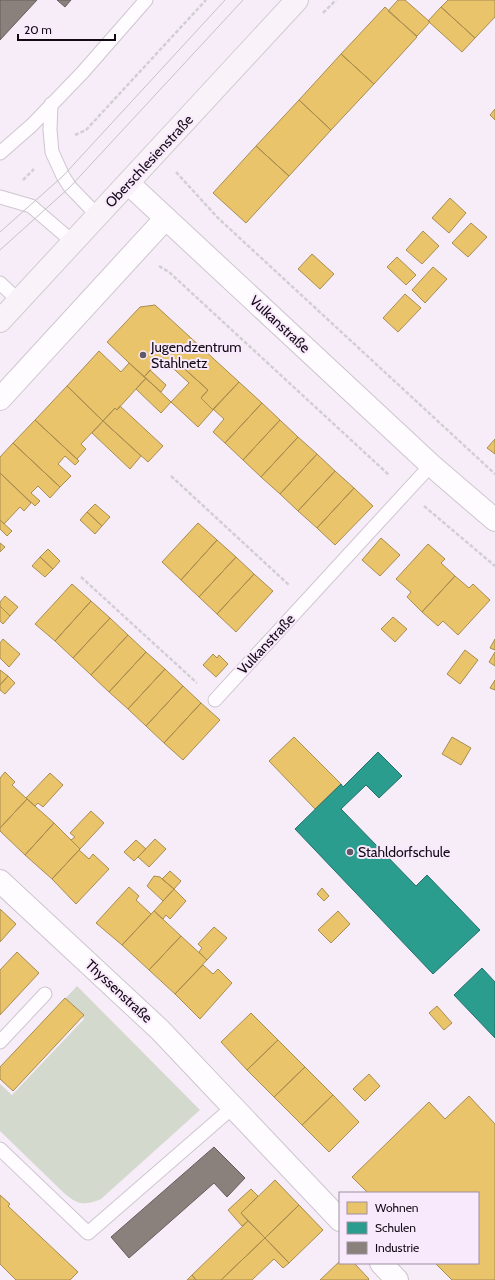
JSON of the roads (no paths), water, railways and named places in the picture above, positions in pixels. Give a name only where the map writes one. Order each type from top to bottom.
[{"type":"main road","name":"Oberschlesienstraße","points":[[0,321],[297,0]]},
{"type":"street","name":"Vulkanstraße","points":[[128,183],[432,465],[495,520]]},
{"type":"street","points":[[0,399],[166,218]]},
{"type":"street","name":"Thyssenstraße","points":[[0,881],[160,1030],[339,1219]]},
{"type":"street","points":[[382,1264],[397,1280]]},
{"type":"lane","points":[[0,153],[32,125],[83,72],[146,0]]},
{"type":"lane","points":[[51,104],[50,130],[52,152],[70,187],[98,216]]},
{"type":"lane","points":[[2,197],[31,206],[73,242]]},
{"type":"lane","points":[[0,283],[19,301]]},
{"type":"lane","name":"Vulkanstraße","points":[[215,700],[432,465]]},
{"type":"lane","points":[[0,1042],[45,994]]},
{"type":"lane","points":[[0,1149],[88,1233],[233,1108]]},
{"type":"tram line","points":[[0,232],[63,176],[225,0]]},
{"type":"tram line","points":[[0,250],[70,187],[243,0]]},
{"type":"place","name":"Jugendzentrum Stahlnetz","points":[[143,355]]},
{"type":"place","name":"Stahldorfschule","points":[[350,852]]}]
